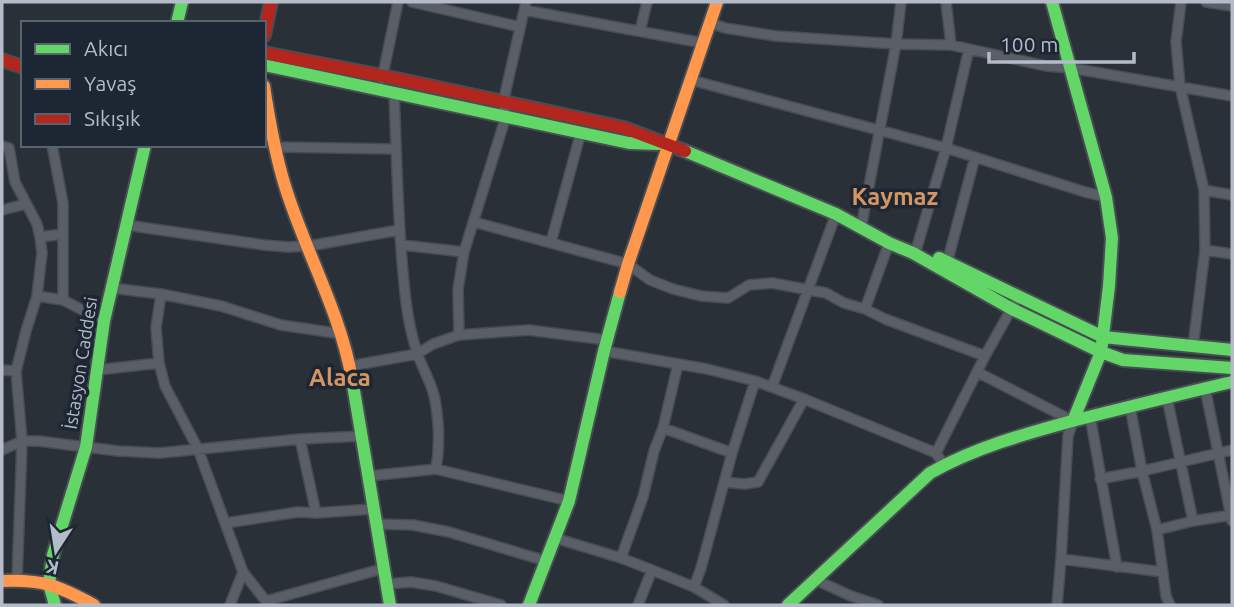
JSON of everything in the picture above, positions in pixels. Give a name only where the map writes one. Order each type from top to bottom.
[{"type":"main road","points":[[174,21],[175,2]]},
{"type":"main road","points":[[175,21],[182,2]]},
{"type":"main road","points":[[266,26],[271,2]]},
{"type":"main road","points":[[529,605],[569,501],[628,264],[717,2]]},
{"type":"main road","points":[[1052,2],[1107,197],[1112,238],[1101,352],[1073,421]]},
{"type":"main road","points":[[266,54],[381,83],[394,93],[629,144],[669,144]]},
{"type":"main road","points":[[2,55],[21,64]]},
{"type":"main road","points":[[266,65],[503,103],[624,128],[669,144],[917,247],[1101,352],[1123,359],[1232,368]]},
{"type":"main road","points":[[266,98],[285,186],[342,334],[350,366],[390,605]]},
{"type":"main road","name":"İstasyon Caddesi","points":[[49,584],[53,555],[86,447],[104,321],[145,147]]},
{"type":"main road","points":[[862,224],[889,243],[1015,303],[1103,337],[1232,350]]},
{"type":"main road","points":[[788,605],[930,473],[940,459],[1090,416],[1232,382]]},
{"type":"main road","points":[[2,581],[49,584],[94,605]]},
{"type":"main road","points":[[49,584],[55,605]]},
{"type":"street","points":[[381,83],[398,2]]},
{"type":"street","points":[[412,2],[520,27]]},
{"type":"street","points":[[640,31],[647,2]]},
{"type":"street","points":[[862,224],[896,44],[901,2]]},
{"type":"street","points":[[946,2],[951,44]]},
{"type":"street","points":[[1181,2],[1176,42],[1180,86],[1204,190],[1205,250],[1194,346]]},
{"type":"street","points":[[1206,2],[1232,6]]},
{"type":"street","points":[[458,335],[458,289],[464,252],[506,116],[503,103],[525,6],[703,43]]},
{"type":"street","points":[[710,23],[776,36],[896,44],[951,44],[1046,66],[1232,96]]},
{"type":"street","points":[[917,247],[946,148],[969,49]]},
{"type":"street","points":[[691,80],[946,148],[1107,197]]},
{"type":"street","points":[[394,93],[399,230],[407,304],[417,354],[435,400],[439,435],[436,469]]},
{"type":"street","points":[[551,242],[581,132]]},
{"type":"street","points":[[2,146],[9,148],[15,182],[37,224],[42,254],[37,296],[16,371],[22,441],[17,581]]},
{"type":"street","points":[[52,147],[63,203],[63,300]]},
{"type":"street","points":[[275,147],[396,149]]},
{"type":"street","points":[[947,263],[975,157]]},
{"type":"street","points":[[1204,190],[1232,195]]},
{"type":"street","points":[[2,210],[26,204]]},
{"type":"street","points":[[772,387],[836,214]]},
{"type":"street","points":[[474,222],[628,264],[662,285],[701,296],[728,298],[749,285],[772,283],[826,293],[884,319],[985,356]]},
{"type":"street","points":[[126,225],[288,247],[309,246],[399,230]]},
{"type":"street","points":[[40,237],[62,234]]},
{"type":"street","points":[[865,309],[889,243]]},
{"type":"street","points":[[402,245],[464,252]]},
{"type":"street","points":[[1205,250],[1232,254]]},
{"type":"street","points":[[111,288],[161,294],[221,306],[281,325],[342,334]]},
{"type":"street","points":[[161,294],[156,328],[164,386],[198,449],[243,572],[268,603],[385,568]]},
{"type":"street","points":[[37,296],[63,300],[104,321]]},
{"type":"street","points":[[350,366],[417,354],[433,344],[458,335],[529,330],[755,381],[804,398],[940,459],[977,372],[1015,303]]},
{"type":"street","points":[[97,370],[159,363]]},
{"type":"street","points":[[621,558],[643,497],[678,364]]},
{"type":"street","points":[[2,370],[16,371]]},
{"type":"street","points":[[977,372],[1073,421],[1068,436],[1057,605]]},
{"type":"street","points":[[694,587],[755,381]]},
{"type":"street","points":[[1157,530],[1193,521],[1232,517],[1205,388]]},
{"type":"street","points":[[725,482],[758,482],[804,398]]},
{"type":"street","points":[[1167,398],[1193,521]]},
{"type":"street","points":[[1130,406],[1142,471],[1157,530],[1166,602]]},
{"type":"street","points":[[1090,416],[1116,567]]},
{"type":"street","points":[[663,428],[732,453]]},
{"type":"street","points":[[2,450],[22,441],[38,441],[118,451],[160,453],[300,439],[363,436]]},
{"type":"street","points":[[300,439],[316,513]]},
{"type":"street","points":[[1100,479],[1232,450]]},
{"type":"street","points":[[369,476],[436,469],[569,501]]},
{"type":"street","points":[[226,523],[298,512],[373,509]]},
{"type":"street","points":[[376,524],[413,525],[449,532],[546,561]]},
{"type":"street","points":[[555,538],[652,570],[694,587],[724,605]]},
{"type":"street","points":[[1061,559],[1163,572]]},
{"type":"street","points":[[638,605],[652,570]]},
{"type":"street","points":[[230,605],[243,572]]},
{"type":"street","points":[[816,580],[850,601],[878,605]]},
{"type":"street","points":[[387,584],[411,582],[436,586],[501,605]]},
{"type":"traffic: fast","points":[[177,21],[182,2]]},
{"type":"traffic: fast","points":[[1052,2],[1106,197],[1112,238],[1101,352],[1073,421]]},
{"type":"traffic: fast","points":[[266,65],[629,143],[658,144]]},
{"type":"traffic: fast","points":[[55,605],[49,584],[53,555],[86,447],[104,321],[145,147]]},
{"type":"traffic: fast","points":[[685,151],[836,214],[913,253],[1012,309],[1101,352],[1123,360],[1232,368]]},
{"type":"traffic: fast","points":[[939,258],[1103,337],[1232,350]]},
{"type":"traffic: fast","points":[[529,605],[569,501],[620,292]]},
{"type":"traffic: fast","points":[[352,379],[390,605]]},
{"type":"traffic: fast","points":[[788,605],[930,473],[947,464],[983,448],[1076,420],[1232,382]]},
{"type":"traffic: slow","points":[[620,292],[717,2]]},
{"type":"traffic: slow","points":[[266,97],[285,186],[331,305],[352,379]]},
{"type":"traffic: slow","points":[[2,581],[29,581],[50,585],[94,605]]},
{"type":"traffic: jam","points":[[266,26],[271,2]]},
{"type":"traffic: jam","points":[[266,53],[624,128],[685,151]]},
{"type":"traffic: jam","points":[[2,60],[21,66]]},
{"type":"district","name":"Kaymaz","points":[[895,197]]},
{"type":"district","name":"Alaca","points":[[340,378]]}]
